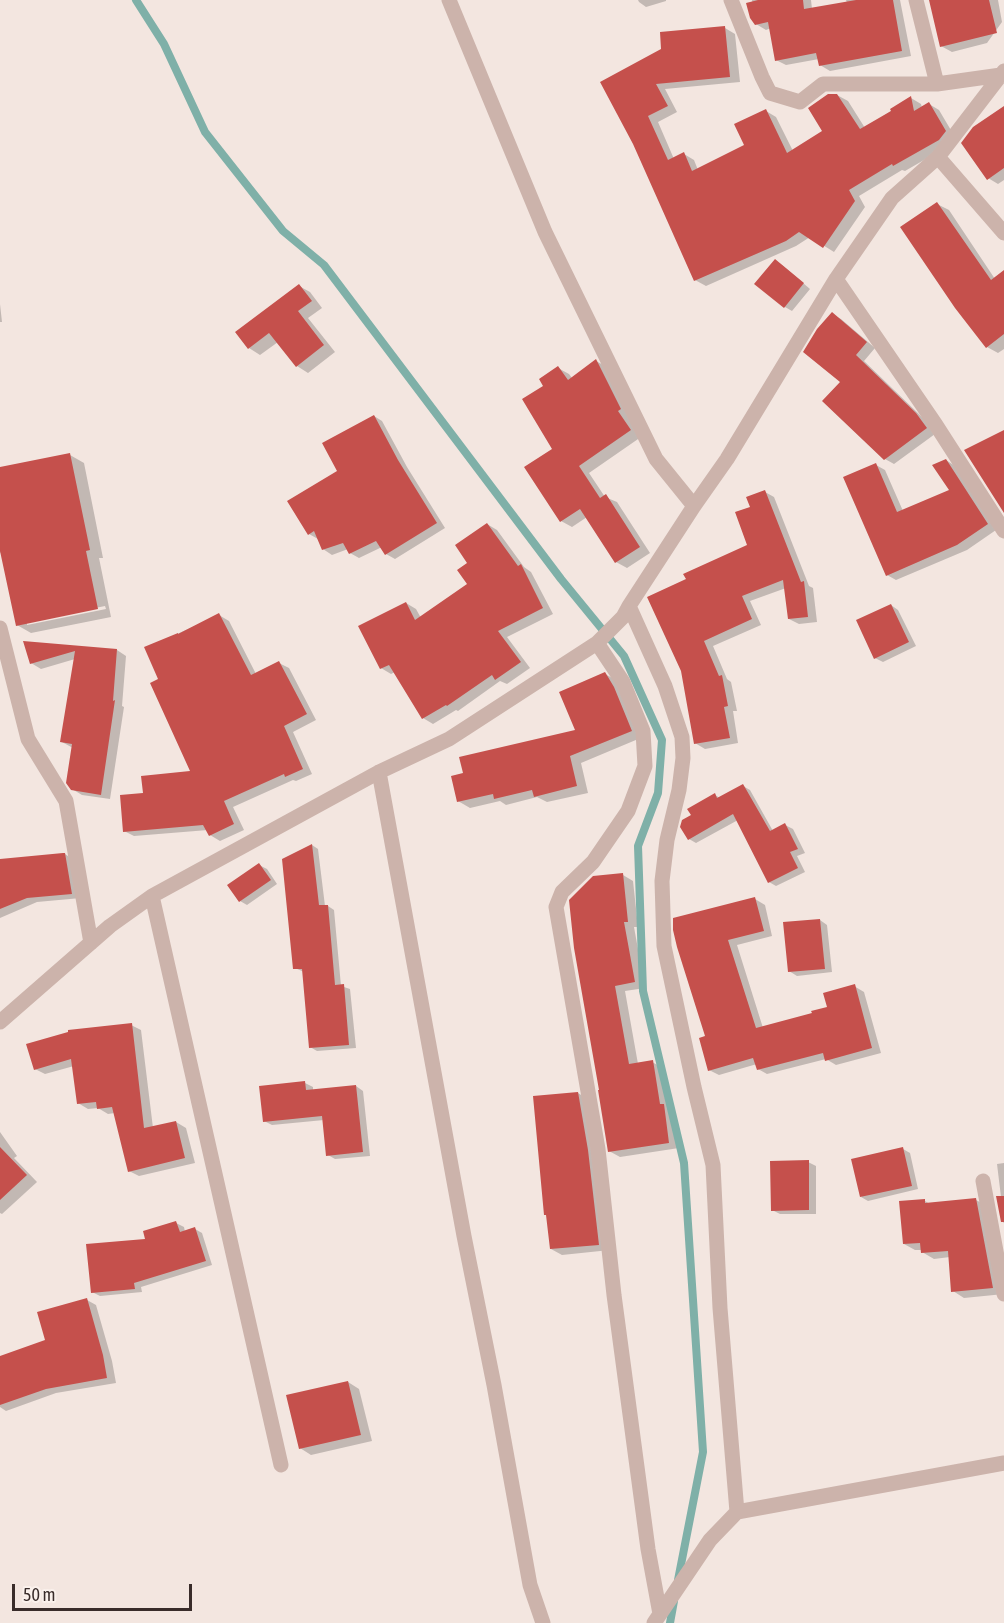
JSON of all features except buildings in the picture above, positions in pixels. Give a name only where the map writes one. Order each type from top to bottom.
[{"type":"street","points":[[449,0],[545,232],[656,459],[694,506]]},
{"type":"street","points":[[731,0],[770,93],[800,102],[823,84],[937,84],[1002,73]]},
{"type":"street","points":[[916,0],[937,84]]},
{"type":"street","points":[[0,1022],[110,926],[152,896],[379,772],[449,739],[599,640],[626,611],[727,459],[836,279],[892,198],[938,157],[1002,73]]},
{"type":"street","points":[[938,157],[1004,233]]},
{"type":"street","points":[[836,279],[936,425],[1004,531]]},
{"type":"street","points":[[626,611],[665,686],[682,737],[683,758],[679,790],[667,840],[662,881],[664,946],[693,1087],[713,1165],[720,1308],[737,1512]]},
{"type":"street","points":[[0,628],[28,739],[66,801],[91,943]]},
{"type":"street","points":[[599,640],[623,682],[643,731],[645,766],[628,811],[592,862],[562,892],[556,907],[598,1149],[615,1307],[657,1618]]},
{"type":"street","points":[[379,772],[530,1585],[543,1623]]},
{"type":"street","points":[[152,896],[281,1465]]},
{"type":"street","points":[[983,1181],[1004,1294]]},
{"type":"street","points":[[657,1618],[710,1540],[737,1512],[1004,1463]]},
{"type":"waterway","points":[[136,0],[164,44],[205,132],[283,231],[324,265],[561,579],[624,656],[662,740],[658,793],[638,846],[643,991],[684,1163],[703,1452],[678,1580]]},
{"type":"waterway","points":[[670,1623],[674,1601]]}]
